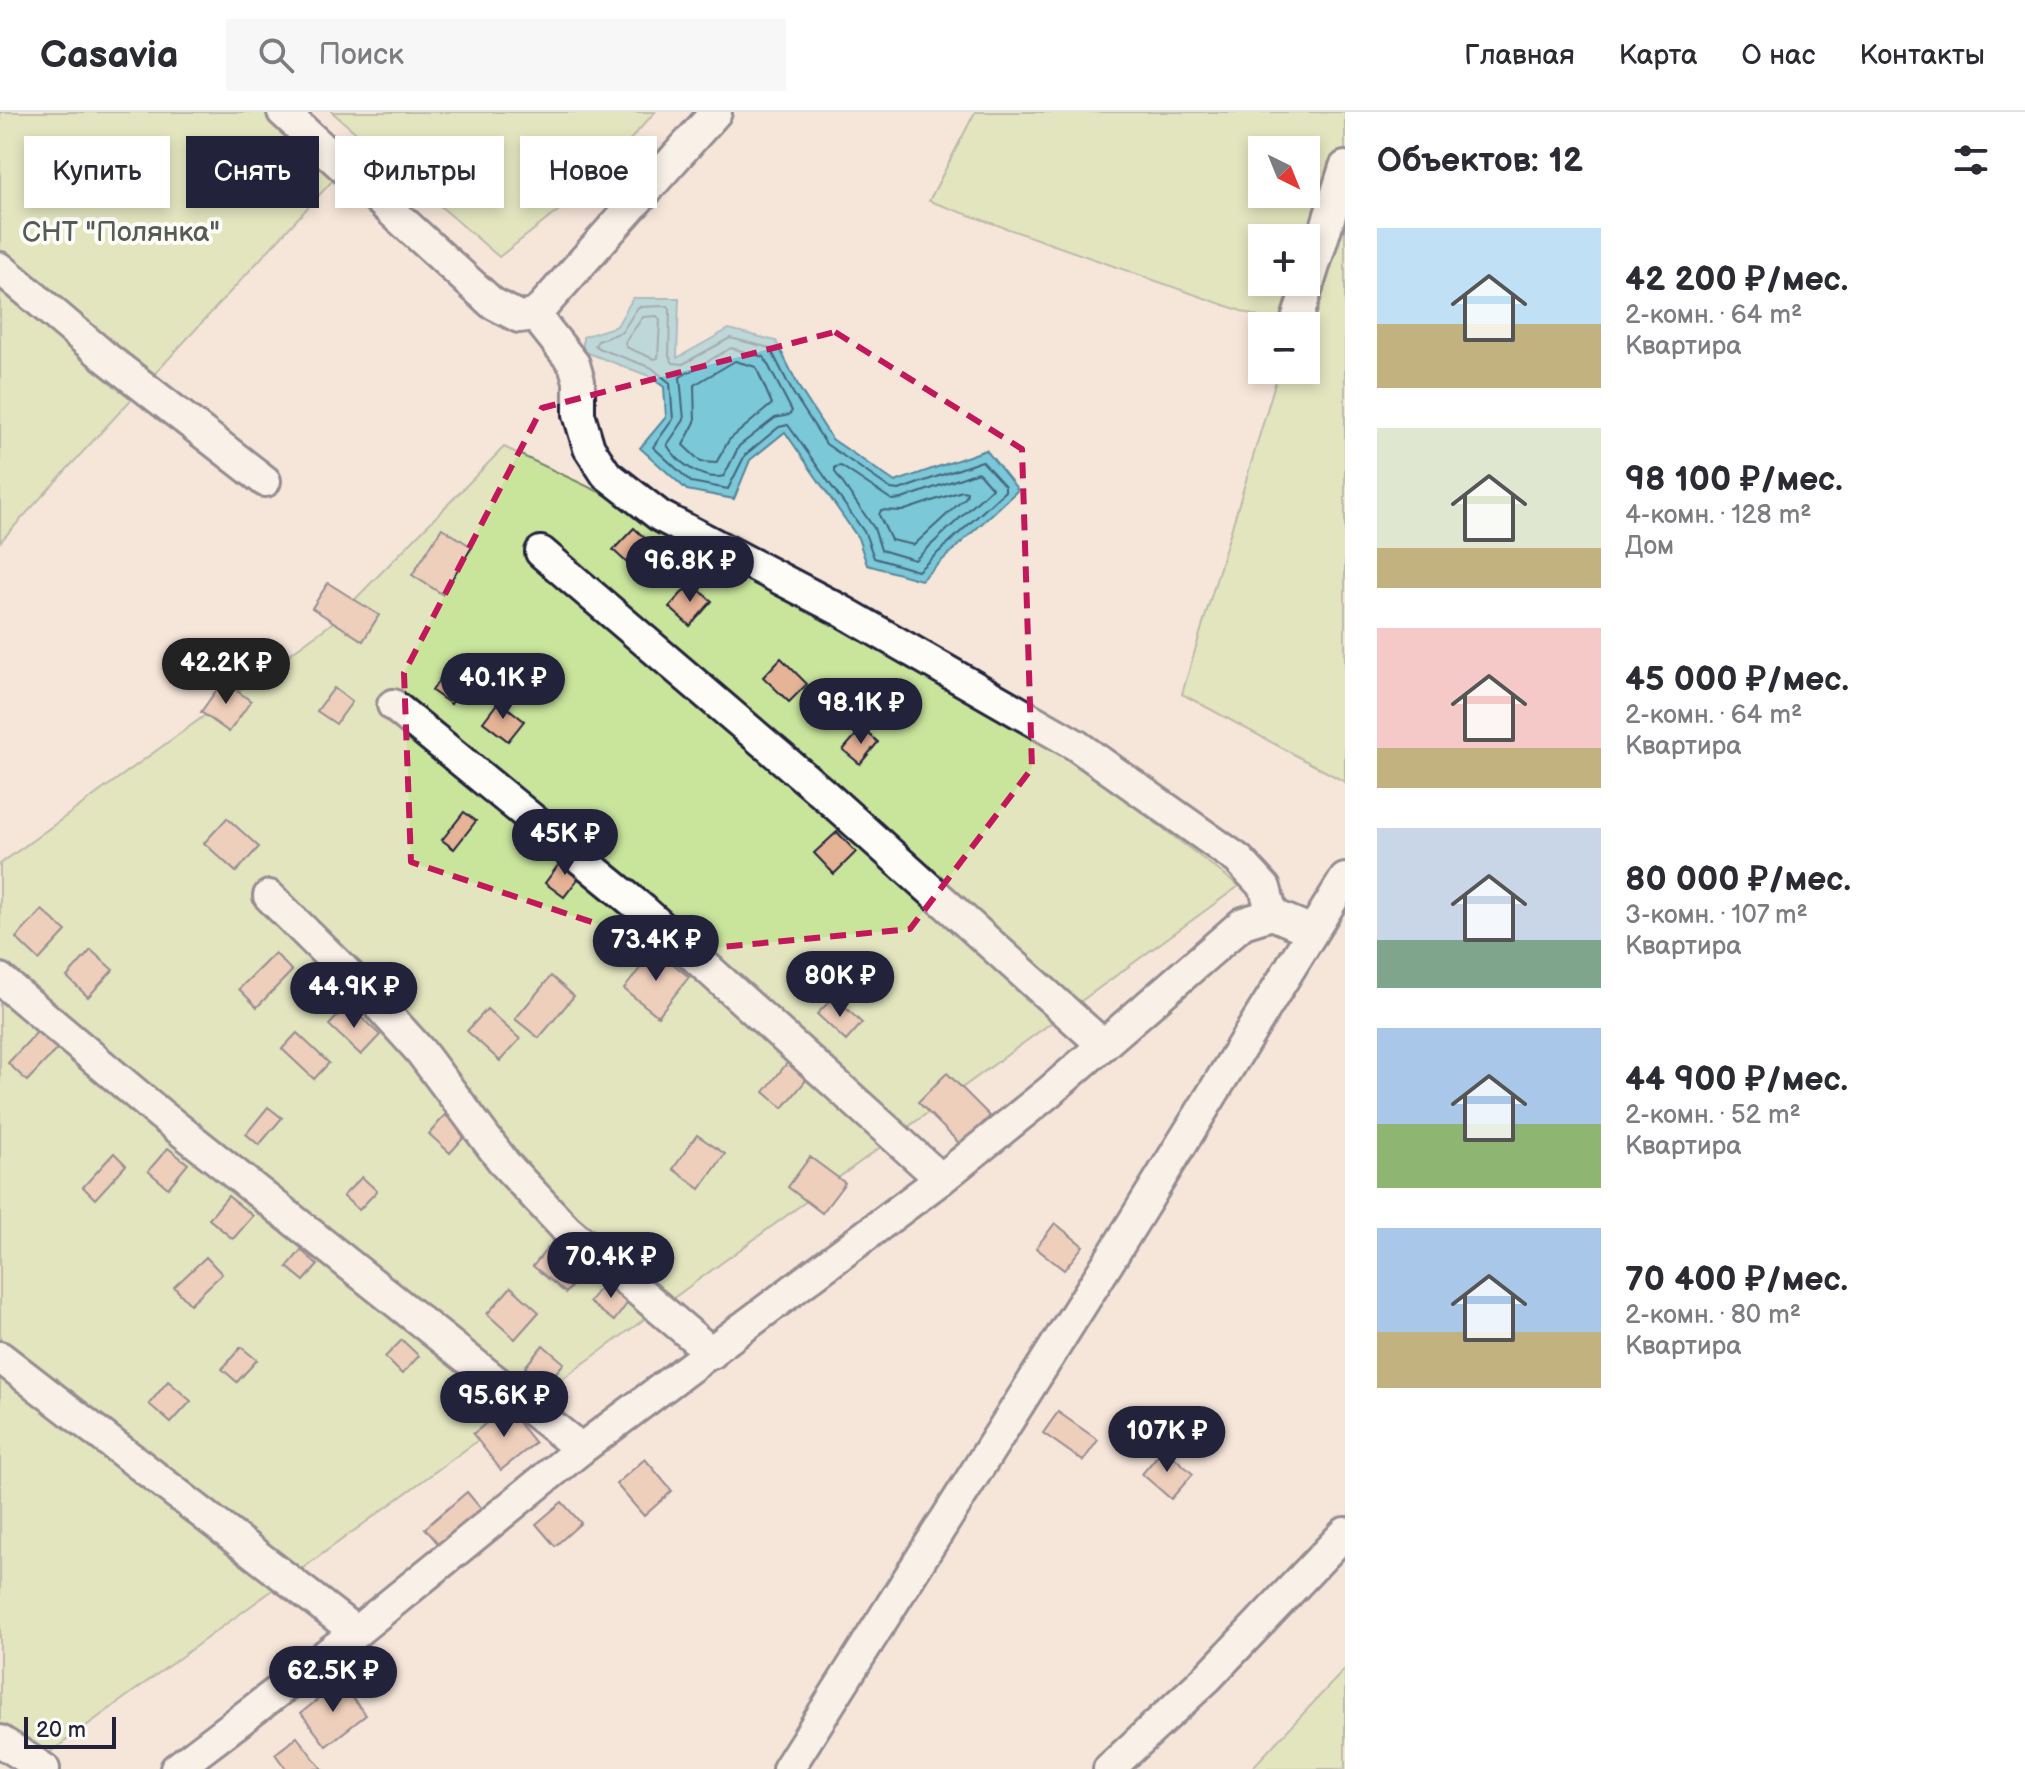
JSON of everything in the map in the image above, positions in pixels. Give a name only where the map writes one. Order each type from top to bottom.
[{"type":"street","points":[[283,112],[492,303],[519,317],[535,315],[716,112]]},
{"type":"street","points":[[1299,312],[1345,167]]},
{"type":"street","points":[[0,268],[104,356],[265,481]]},
{"type":"street","points":[[535,315],[574,364],[579,381],[582,426],[589,448],[606,474],[660,516],[842,611],[1076,745],[1239,860],[1265,888],[1272,914]]},
{"type":"street","points":[[541,552],[825,795],[1103,1045]]},
{"type":"street","points":[[393,705],[643,910],[941,1179]]},
{"type":"street","points":[[788,1769],[1116,1250],[1345,879]]},
{"type":"street","points":[[269,896],[373,999],[421,1052],[505,1164],[567,1230],[712,1353]]},
{"type":"street","points":[[176,1769],[356,1632],[581,1449],[941,1179],[1103,1045],[1243,923],[1272,914],[1312,931]]},
{"type":"street","points":[[0,979],[160,1114],[581,1449]]},
{"type":"street","points":[[0,1357],[356,1632]]},
{"type":"street","points":[[1115,1766],[1208,1677],[1345,1533]]},
{"type":"street","points":[[0,1741],[44,1769]]},
{"type":"highlighted area","points":[[835,332],[1022,449],[1032,768],[910,929],[679,951],[411,862],[404,673],[542,408]]},
{"type":"green space","name":"СНТ \"Полянка\"","points":[[0,112],[267,112],[291,136],[186,136],[186,208],[307,208],[0,542]]},
{"type":"green space","points":[[332,112],[655,112],[633,136],[520,136],[520,208],[562,208],[499,257],[443,208],[504,208],[504,136],[360,136]]},
{"type":"green space","points":[[975,112],[1345,112],[1345,782],[1182,694],[1275,384],[1320,384],[1320,312],[1248,313],[929,201]]},
{"type":"green space","name":"СНТ \"Полянка\"","points":[[319,164],[334,179],[319,195]]},
{"type":"green space","points":[[504,447],[917,642],[1239,886],[38,1761],[0,1730],[0,864],[331,624]]},
{"type":"green space","points":[[1345,1669],[1345,1769],[1251,1769]]},
{"type":"water","points":[[633,298],[679,298],[677,358],[729,329],[776,341],[800,389],[832,439],[895,482],[986,450],[1018,490],[921,580],[867,565],[858,538],[785,432],[750,460],[734,499],[687,490],[640,448],[666,417],[664,387],[649,376],[583,351],[583,337],[617,326]]},
{"type":"building","points":[[442,528],[472,547],[442,594],[412,575]]},
{"type":"building","points":[[634,528],[661,553],[640,575],[613,550]]},
{"type":"building","points":[[328,583],[379,615],[363,641],[312,608]]},
{"type":"building","points":[[691,583],[712,601],[690,626],[669,607]]},
{"type":"building","points":[[781,658],[807,684],[789,702],[763,677]]},
{"type":"building","points":[[451,661],[471,674],[451,704],[432,691]]},
{"type":"building","points":[[223,681],[251,701],[229,732],[201,712]]},
{"type":"building","points":[[334,688],[352,702],[336,724],[317,711]]},
{"type":"building","points":[[499,701],[524,721],[508,741],[483,722]]},
{"type":"building","points":[[862,728],[878,742],[860,764],[843,750]]},
{"type":"building","points":[[464,812],[476,821],[454,849],[442,840]]},
{"type":"building","points":[[227,818],[259,847],[236,872],[204,843]]},
{"type":"building","points":[[837,832],[856,852],[834,874],[814,853]]},
{"type":"building","points":[[565,856],[584,871],[564,897],[545,883]]},
{"type":"building","points":[[42,910],[66,931],[39,960],[16,938]]},
{"type":"building","points":[[655,949],[689,977],[658,1016],[624,989]]},
{"type":"building","points":[[91,950],[113,970],[88,997],[67,977]]},
{"type":"building","points":[[275,953],[292,971],[257,1007],[239,989]]},
{"type":"building","points":[[551,976],[574,996],[539,1038],[515,1019]]},
{"type":"building","points":[[834,997],[862,1023],[846,1041],[817,1014]]},
{"type":"building","points":[[348,1005],[380,1035],[361,1055],[329,1025]]},
{"type":"building","points":[[487,1009],[520,1039],[500,1061],[467,1031]]},
{"type":"building","points":[[38,1031],[57,1049],[27,1081],[8,1063]]},
{"type":"building","points":[[297,1033],[329,1063],[314,1079],[282,1049]]},
{"type":"building","points":[[788,1062],[808,1078],[783,1108],[764,1092]]},
{"type":"building","points":[[947,1073],[990,1116],[961,1145],[918,1102]]},
{"type":"building","points":[[268,1107],[282,1118],[259,1145],[246,1134]]},
{"type":"building","points":[[445,1115],[467,1134],[450,1153],[429,1134]]},
{"type":"building","points":[[697,1135],[725,1154],[700,1189],[673,1169]]},
{"type":"building","points":[[168,1148],[188,1164],[168,1188],[148,1171]]},
{"type":"building","points":[[114,1153],[126,1165],[95,1199],[83,1187]]},
{"type":"building","points":[[810,1157],[845,1183],[822,1213],[788,1187]]},
{"type":"building","points":[[362,1177],[377,1191],[359,1210],[343,1196]]},
{"type":"building","points":[[228,1196],[253,1216],[233,1239],[209,1219]]},
{"type":"building","points":[[1055,1223],[1083,1246],[1064,1270],[1036,1248]]},
{"type":"building","points":[[555,1239],[588,1266],[566,1293],[533,1266]]},
{"type":"building","points":[[301,1250],[318,1265],[304,1281],[287,1267]]},
{"type":"building","points":[[206,1257],[222,1274],[190,1304],[174,1287]]},
{"type":"building","points":[[608,1278],[632,1297],[614,1321],[589,1302]]},
{"type":"building","points":[[511,1287],[539,1312],[515,1339],[487,1314]]},
{"type":"building","points":[[402,1340],[419,1356],[402,1374],[385,1357]]},
{"type":"building","points":[[543,1345],[564,1363],[546,1385],[525,1367]]},
{"type":"building","points":[[241,1347],[257,1360],[237,1382],[222,1369]]},
{"type":"building","points":[[168,1381],[191,1401],[171,1423],[149,1404]]},
{"type":"building","points":[[506,1407],[535,1443],[501,1470],[473,1434]]},
{"type":"building","points":[[1058,1412],[1098,1440],[1083,1461],[1043,1433]]},
{"type":"building","points":[[1164,1448],[1193,1474],[1171,1499],[1142,1474]]},
{"type":"building","points":[[645,1459],[672,1491],[644,1516],[616,1484]]},
{"type":"building","points":[[467,1492],[483,1511],[441,1547],[425,1528]]},
{"type":"building","points":[[562,1502],[581,1523],[555,1546],[536,1524]]},
{"type":"building","points":[[340,1682],[366,1715],[326,1746],[301,1713]]},
{"type":"building","points":[[297,1737],[322,1769],[286,1769],[275,1754]]}]
